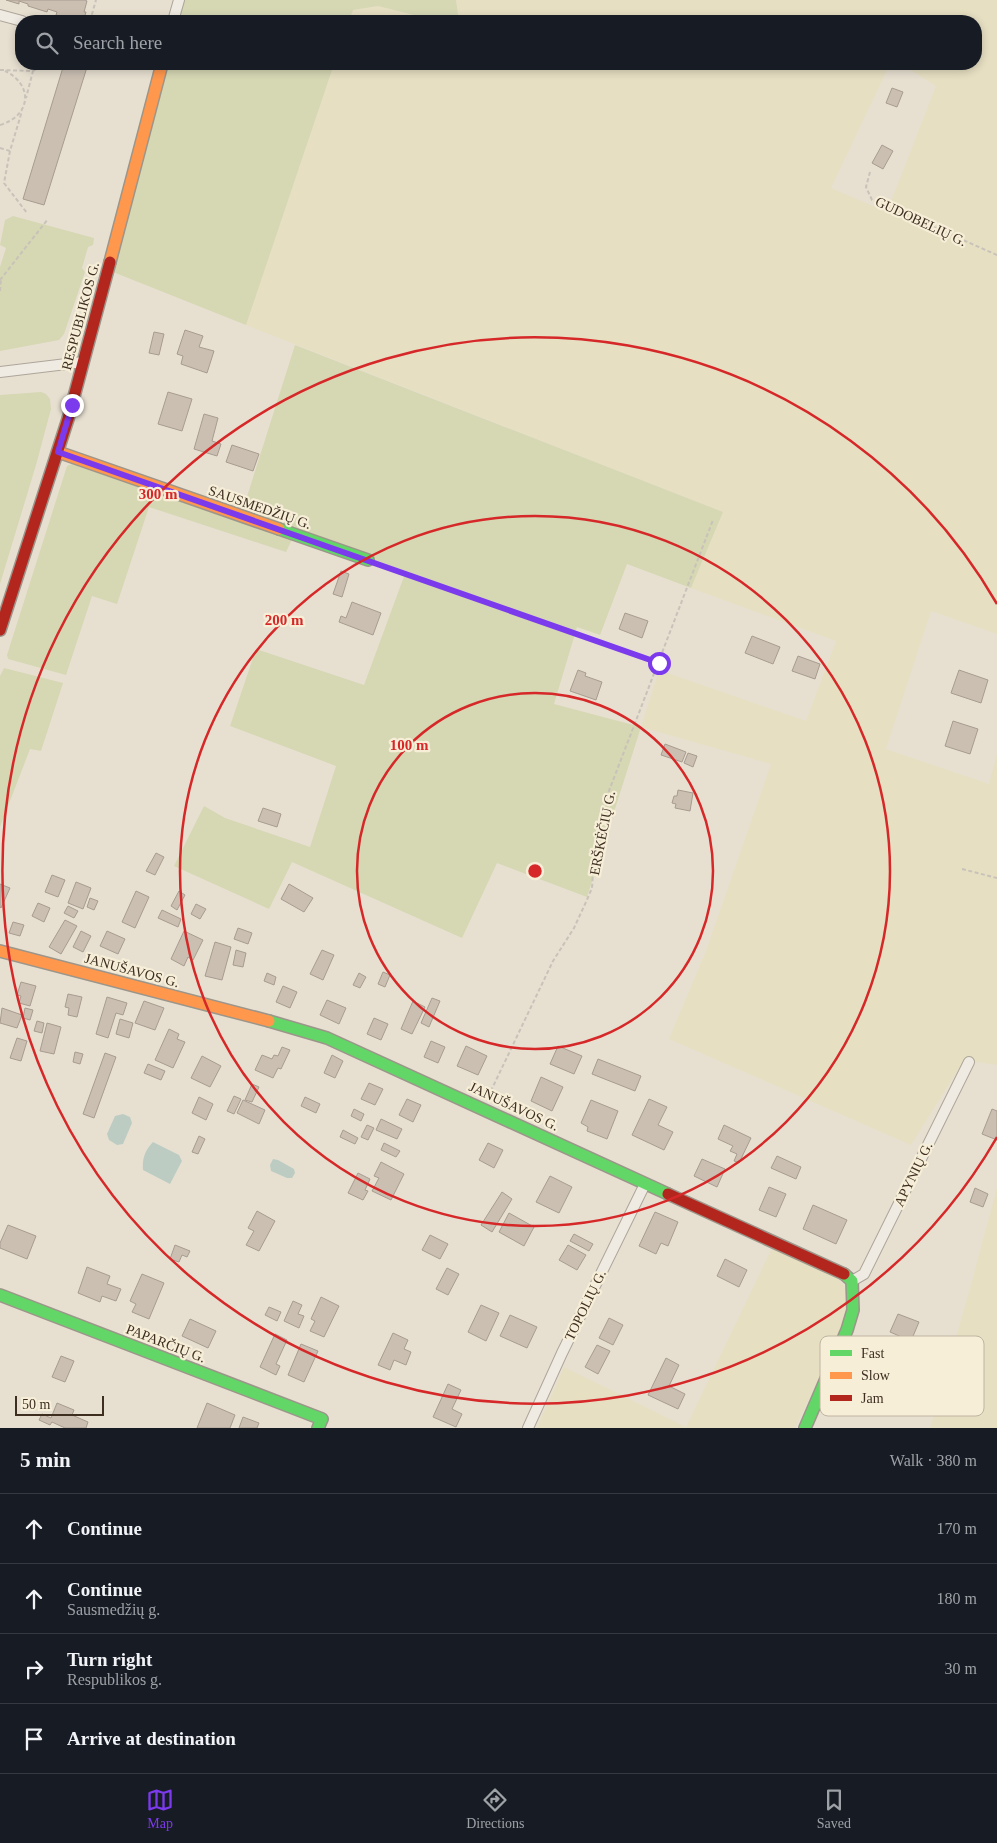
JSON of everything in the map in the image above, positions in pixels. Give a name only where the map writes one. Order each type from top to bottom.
[{"type":"street","points":[[175,15],[179,0]]},
{"type":"street","points":[[0,15],[15,19]]},
{"type":"street","name":"RESPUBLIKOS G.","points":[[0,630],[58,452],[160,70]]},
{"type":"street","points":[[0,372],[83,362]]},
{"type":"street","name":"SAUSMEDŽIŲ G.","points":[[58,452],[368,560]]},
{"type":"street","name":"JANUŠAVOS G.","points":[[0,951],[300,1029],[327,1038],[827,1265],[843,1273],[852,1281]]},
{"type":"street","name":"APYNIŲ G.","points":[[852,1281],[864,1274],[968,1062]]},
{"type":"street","name":"TOPOLIŲ G.","points":[[528,1428],[562,1353],[645,1184]]},
{"type":"street","points":[[844,1336],[853,1310],[852,1281]]},
{"type":"street","name":"PAPARČIŲ G.","points":[[0,1295],[320,1423]]},
{"type":"street","points":[[805,1428],[820,1393]]},
{"type":"path","points":[[92,15],[96,0]]},
{"type":"path","points":[[0,70],[33,71],[10,151],[4,183],[27,213]]},
{"type":"path","points":[[6,71],[14,75],[21,82],[25,100]]},
{"type":"path","points":[[0,124],[9,122],[17,117],[22,109]]},
{"type":"path","points":[[0,148],[10,151]]},
{"type":"path","name":"GUDOBELIŲ G.","points":[[870,172],[866,187],[872,200],[997,255]]},
{"type":"path","points":[[0,185],[4,183]]},
{"type":"path","points":[[0,291],[1,279],[48,219]]},
{"type":"path","name":"ERŠKĖČIŲ G.","points":[[483,1108],[553,961],[574,928],[592,888],[594,858],[607,796],[713,520]]},
{"type":"path","points":[[368,560],[659,663]]},
{"type":"path","points":[[962,870],[997,878]]},
{"type":"shaded area","points":[[456,0],[997,0],[997,634],[931,611],[886,749],[989,784],[997,754],[997,1065],[964,1060],[911,1145],[669,1039],[706,951],[771,764],[641,727],[659,670],[806,721],[836,641],[691,588],[723,512],[246,325],[332,70],[887,70],[831,188],[887,212],[936,86],[911,70],[982,70],[982,15],[458,15]]},
{"type":"shaded area","points":[[378,6],[414,15],[351,15],[352,10]]},
{"type":"shaded area","points":[[123,1114],[130,1117],[132,1123],[123,1144],[117,1145],[109,1140],[107,1134],[115,1116]]},
{"type":"shaded area","points":[[153,1142],[179,1155],[182,1161],[170,1184],[143,1170],[145,1155]]},
{"type":"shaded area","points":[[273,1159],[294,1169],[295,1173],[292,1178],[287,1178],[271,1171],[270,1165]]},
{"type":"shaded area","points":[[997,1188],[997,1428],[930,1428],[933,1416],[984,1416],[984,1336],[956,1336]]},
{"type":"shaded area","points":[[772,1248],[833,1274],[844,1286],[848,1307],[838,1336],[820,1336],[820,1376],[795,1428],[537,1428],[564,1367],[686,1427]]},
{"type":"green space","points":[[179,0],[456,0],[458,15],[414,15],[378,6],[353,10],[351,15],[175,15]]},
{"type":"green space","points":[[160,70],[332,70],[246,325],[108,270]]},
{"type":"green space","points":[[13,216],[94,238],[93,245],[88,247],[82,268],[85,272],[64,334],[59,340],[0,351],[0,267],[6,248],[0,245],[5,220]]},
{"type":"green space","points":[[295,345],[723,512],[691,588],[627,564],[600,635],[577,627],[554,704],[641,727],[587,897],[497,863],[462,938],[292,862],[269,909],[174,866],[204,806],[225,818],[310,847],[336,766],[230,726],[256,649],[364,685],[406,571],[294,535],[286,552],[149,507],[117,604],[92,596],[66,675],[8,659],[7,655],[67,466],[72,464],[239,522]]},
{"type":"green space","points":[[41,392],[50,399],[51,409],[0,584],[0,395]]},
{"type":"green space","points":[[4,668],[63,683],[41,751],[30,749],[0,827],[0,676]]},
{"type":"building","points":[[6,0],[87,1],[84,12],[86,12],[85,15],[56,15],[57,12],[48,9],[47,12],[19,1],[19,4]]},
{"type":"building","points":[[62,70],[86,70],[44,205],[23,199]]},
{"type":"building","points":[[892,88],[903,92],[897,107],[886,103]]},
{"type":"building","points":[[882,145],[893,151],[883,169],[872,163]]},
{"type":"building","points":[[185,330],[203,336],[199,347],[214,351],[207,373],[181,364],[183,356],[177,354]]},
{"type":"building","points":[[154,332],[164,334],[159,355],[149,353]]},
{"type":"building","points":[[168,392],[192,399],[182,431],[158,424]]},
{"type":"building","points":[[204,414],[218,418],[212,441],[221,444],[217,456],[194,449]]},
{"type":"building","points":[[232,445],[259,454],[253,471],[226,462]]},
{"type":"building","points":[[341,571],[349,574],[342,597],[333,594]]},
{"type":"building","points":[[352,602],[381,613],[373,635],[339,622],[341,616],[346,618]]},
{"type":"building","points":[[625,613],[648,621],[642,638],[619,629]]},
{"type":"building","points":[[752,636],[780,647],[773,664],[745,653]]},
{"type":"building","points":[[798,656],[820,664],[815,679],[792,671]]},
{"type":"building","points":[[578,670],[586,673],[585,676],[602,682],[596,700],[570,691]]},
{"type":"building","points":[[959,670],[988,680],[981,703],[951,693]]},
{"type":"building","points":[[953,721],[978,729],[970,754],[945,746]]},
{"type":"building","points":[[665,744],[686,752],[682,762],[661,755]]},
{"type":"building","points":[[688,753],[697,756],[693,767],[684,763]]},
{"type":"building","points":[[678,790],[693,793],[690,811],[675,808],[676,804],[672,803],[674,796],[677,796]]},
{"type":"building","points":[[263,808],[281,814],[277,827],[258,821]]},
{"type":"building","points":[[156,853],[164,857],[155,875],[146,871]]},
{"type":"building","points":[[52,875],[65,880],[58,897],[45,892]]},
{"type":"building","points":[[76,882],[91,888],[83,909],[68,903]]},
{"type":"building","points":[[0,884],[10,888],[1,908],[0,907]]},
{"type":"building","points":[[289,884],[313,898],[304,912],[281,899]]},
{"type":"building","points":[[136,891],[149,897],[135,928],[122,922]]},
{"type":"building","points":[[179,891],[185,895],[177,910],[171,906]]},
{"type":"building","points":[[90,898],[98,901],[94,910],[87,907]]},
{"type":"building","points":[[38,903],[50,908],[44,922],[32,916]]},
{"type":"building","points":[[196,904],[206,909],[200,919],[191,914]]},
{"type":"building","points":[[68,906],[78,911],[74,918],[64,913]]},
{"type":"building","points":[[162,910],[181,919],[178,927],[158,918]]},
{"type":"building","points":[[65,920],[77,926],[61,954],[49,947]]},
{"type":"building","points":[[13,922],[24,925],[20,936],[9,933]]},
{"type":"building","points":[[238,928],[252,933],[248,944],[234,939]]},
{"type":"building","points":[[81,931],[91,936],[83,952],[73,947]]},
{"type":"building","points":[[107,931],[125,939],[118,954],[100,946]]},
{"type":"building","points":[[184,931],[203,940],[193,960],[188,957],[184,966],[171,959]]},
{"type":"building","points":[[215,942],[231,947],[222,980],[205,976]]},
{"type":"building","points":[[236,950],[246,953],[243,967],[233,965]]},
{"type":"building","points":[[322,950],[334,955],[323,980],[310,974]]},
{"type":"building","points":[[383,972],[390,975],[385,987],[378,984]]},
{"type":"building","points":[[267,973],[276,977],[274,985],[264,981]]},
{"type":"building","points":[[359,973],[366,977],[360,988],[353,985]]},
{"type":"building","points":[[21,982],[36,986],[30,1006],[19,1003],[21,996],[17,995]]},
{"type":"building","points":[[283,986],[297,992],[290,1008],[276,1002]]},
{"type":"building","points":[[68,994],[82,997],[77,1017],[68,1015],[69,1008],[65,1007]]},
{"type":"building","points":[[107,997],[127,1003],[123,1015],[116,1013],[108,1038],[96,1034]]},
{"type":"building","points":[[432,998],[440,1001],[429,1027],[421,1023]]},
{"type":"building","points":[[327,1000],[346,1008],[339,1024],[320,1015]]},
{"type":"building","points":[[144,1001],[164,1008],[155,1030],[135,1023]]},
{"type":"building","points":[[413,1001],[425,1007],[412,1034],[401,1029]]},
{"type":"building","points":[[2,1008],[22,1015],[17,1028],[0,1023]]},
{"type":"building","points":[[25,1008],[33,1010],[30,1020],[23,1018]]},
{"type":"building","points":[[374,1018],[388,1024],[381,1040],[367,1034]]},
{"type":"building","points":[[120,1019],[133,1023],[129,1038],[116,1034]]},
{"type":"building","points":[[37,1021],[44,1023],[42,1033],[34,1031]]},
{"type":"building","points":[[47,1023],[61,1027],[54,1054],[40,1051]]},
{"type":"building","points":[[169,1029],[179,1034],[177,1039],[185,1042],[173,1068],[155,1060]]},
{"type":"building","points":[[17,1038],[27,1041],[21,1061],[10,1058]]},
{"type":"building","points":[[431,1041],[445,1047],[438,1063],[424,1057]]},
{"type":"building","points":[[466,1046],[487,1056],[478,1075],[457,1066]]},
{"type":"building","points":[[558,1046],[582,1056],[574,1074],[550,1064]]},
{"type":"building","points":[[282,1047],[290,1050],[281,1069],[278,1068],[273,1078],[255,1070],[262,1055],[272,1059],[274,1055],[278,1056]]},
{"type":"building","points":[[75,1052],[83,1054],[80,1064],[73,1062]]},
{"type":"building","points":[[105,1053],[116,1057],[94,1118],[83,1114]]},
{"type":"building","points":[[332,1055],[343,1061],[335,1078],[324,1073]]},
{"type":"building","points":[[202,1056],[221,1066],[210,1087],[191,1078]]},
{"type":"building","points":[[598,1059],[641,1076],[635,1091],[592,1074]]},
{"type":"building","points":[[148,1064],[165,1071],[161,1080],[144,1073]]},
{"type":"building","points":[[541,1077],[563,1087],[552,1111],[531,1101]]},
{"type":"building","points":[[369,1083],[383,1089],[375,1105],[361,1099]]},
{"type":"building","points":[[252,1084],[259,1087],[252,1102],[245,1100]]},
{"type":"building","points":[[234,1096],[241,1099],[234,1114],[227,1111]]},
{"type":"building","points":[[199,1097],[213,1104],[206,1120],[192,1113]]},
{"type":"building","points":[[305,1097],[320,1104],[316,1113],[301,1106]]},
{"type":"building","points":[[407,1099],[421,1105],[413,1122],[399,1115]]},
{"type":"building","points":[[649,1099],[667,1107],[658,1125],[673,1132],[664,1150],[632,1135]]},
{"type":"building","points":[[243,1100],[265,1110],[259,1124],[237,1113]]},
{"type":"building","points":[[591,1100],[618,1111],[607,1139],[587,1131],[588,1127],[581,1123]]},
{"type":"building","points":[[354,1109],[364,1114],[361,1121],[351,1116]]},
{"type":"building","points":[[992,1109],[997,1111],[997,1140],[982,1134]]},
{"type":"building","points":[[381,1119],[402,1129],[397,1139],[376,1130]]},
{"type":"building","points":[[367,1125],[374,1128],[368,1140],[361,1137]]},
{"type":"building","points":[[724,1125],[751,1138],[739,1163],[734,1161],[737,1154],[730,1151],[733,1146],[718,1139]]},
{"type":"building","points":[[343,1130],[358,1138],[355,1144],[340,1137]]},
{"type":"building","points":[[199,1136],[205,1139],[198,1154],[192,1152]]},
{"type":"building","points":[[384,1143],[400,1151],[396,1157],[381,1150]]},
{"type":"building","points":[[488,1143],[503,1150],[494,1168],[479,1160]]},
{"type":"building","points":[[777,1156],[801,1167],[796,1179],[771,1168]]},
{"type":"building","points":[[702,1159],[725,1169],[717,1187],[694,1176]]},
{"type":"building","points":[[381,1162],[404,1174],[391,1200],[372,1191],[379,1178],[374,1176]]},
{"type":"building","points":[[358,1173],[370,1179],[365,1190],[368,1191],[363,1200],[348,1193]]},
{"type":"building","points":[[550,1176],[572,1187],[559,1213],[536,1202]]},
{"type":"building","points":[[769,1187],[786,1194],[776,1217],[759,1210]]},
{"type":"building","points":[[975,1188],[988,1194],[983,1207],[970,1202]]},
{"type":"building","points":[[502,1192],[512,1199],[492,1232],[481,1225]]},
{"type":"building","points":[[813,1205],[847,1220],[836,1244],[803,1229]]},
{"type":"building","points":[[257,1211],[275,1221],[259,1251],[246,1245],[254,1231],[248,1228]]},
{"type":"building","points":[[655,1212],[678,1222],[668,1246],[661,1243],[656,1254],[639,1246]]},
{"type":"building","points":[[509,1213],[534,1227],[524,1246],[499,1232]]},
{"type":"building","points":[[8,1225],[36,1236],[27,1259],[0,1248],[0,1243]]},
{"type":"building","points":[[574,1234],[593,1244],[589,1251],[570,1241]]},
{"type":"building","points":[[430,1235],[448,1244],[440,1259],[422,1250]]},
{"type":"building","points":[[175,1245],[190,1251],[187,1257],[182,1255],[179,1262],[170,1259]]},
{"type":"building","points":[[568,1245],[586,1255],[577,1270],[559,1260]]},
{"type":"building","points":[[725,1259],[747,1270],[739,1287],[717,1276]]},
{"type":"building","points":[[87,1267],[110,1276],[107,1284],[121,1289],[116,1301],[102,1296],[100,1302],[78,1293]]},
{"type":"building","points":[[447,1268],[459,1274],[448,1295],[436,1289]]},
{"type":"building","points":[[142,1274],[164,1283],[149,1319],[132,1312],[136,1304],[130,1301]]},
{"type":"building","points":[[321,1297],[339,1306],[324,1337],[310,1331],[315,1321],[311,1319]]},
{"type":"building","points":[[293,1301],[302,1305],[298,1314],[304,1316],[299,1328],[284,1321]]},
{"type":"building","points":[[481,1305],[499,1313],[486,1341],[468,1332]]},
{"type":"building","points":[[269,1307],[281,1312],[277,1321],[265,1315]]},
{"type":"building","points":[[898,1314],[919,1322],[913,1336],[899,1336],[890,1332]]},
{"type":"building","points":[[510,1315],[537,1327],[527,1348],[500,1336]]},
{"type":"building","points":[[609,1318],[623,1325],[613,1345],[599,1338]]},
{"type":"building","points":[[190,1319],[216,1331],[208,1348],[182,1336]]},
{"type":"building","points":[[393,1333],[408,1340],[404,1349],[411,1352],[406,1365],[394,1360],[390,1370],[378,1365]]},
{"type":"building","points":[[275,1334],[287,1340],[276,1364],[280,1366],[276,1375],[260,1367]]},
{"type":"building","points":[[301,1344],[318,1351],[304,1382],[288,1375]]},
{"type":"building","points":[[597,1345],[610,1351],[598,1374],[585,1367]]},
{"type":"building","points":[[61,1356],[74,1361],[65,1382],[52,1377]]},
{"type":"building","points":[[666,1358],[679,1365],[669,1386],[685,1394],[678,1409],[648,1395]]},
{"type":"building","points":[[448,1384],[461,1390],[452,1409],[462,1414],[456,1427],[433,1417]]},
{"type":"building","points":[[57,1403],[74,1410],[72,1415],[88,1422],[86,1428],[65,1428],[52,1422],[50,1425],[39,1420],[42,1414],[51,1418]]},
{"type":"building","points":[[207,1403],[235,1415],[230,1428],[197,1428]]},
{"type":"building","points":[[243,1417],[259,1423],[257,1428],[239,1428]]},
{"type":"traffic: fast","points":[[279,529],[368,560]]},
{"type":"traffic: fast","points":[[269,1021],[327,1038],[668,1194]]},
{"type":"traffic: fast","points":[[844,1274],[852,1281],[853,1310],[844,1336]]},
{"type":"traffic: fast","points":[[0,1295],[322,1419],[318,1428]]},
{"type":"traffic: fast","points":[[805,1428],[820,1393]]},
{"type":"traffic: slow","points":[[110,262],[160,70]]},
{"type":"traffic: slow","points":[[58,452],[279,529]]},
{"type":"traffic: slow","points":[[0,951],[269,1021]]},
{"type":"traffic: jam","points":[[0,630],[68,419],[110,262]]},
{"type":"traffic: jam","points":[[668,1194],[844,1274]]},
{"type":"route","points":[[72,405],[58,452],[659,663]]}]
